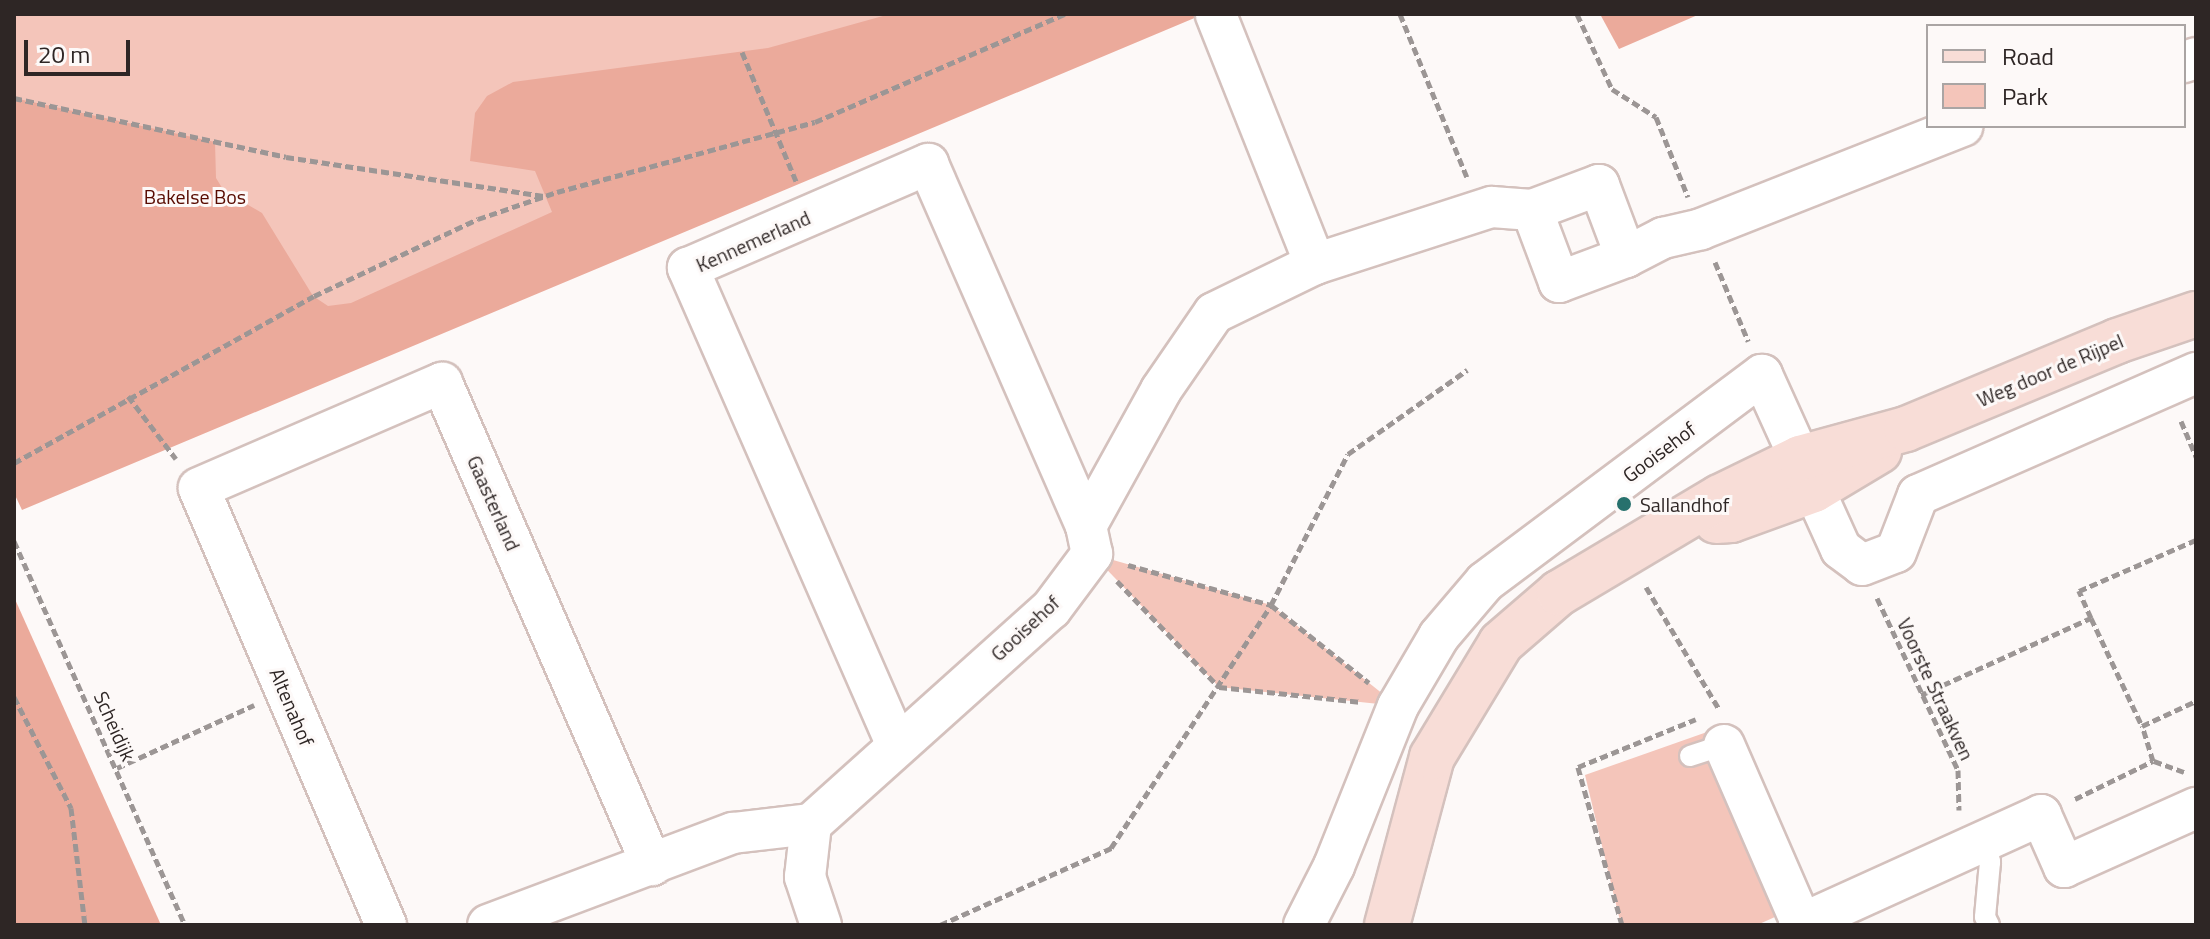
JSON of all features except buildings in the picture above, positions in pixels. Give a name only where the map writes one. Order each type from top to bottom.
[{"type":"street","points":[[1216,15],[1315,264]]},
{"type":"street","points":[[1532,210],[1559,282],[1626,257],[1663,238],[1701,229],[1957,128]]},
{"type":"street","name":"Kennemerland","points":[[896,743],[688,268],[928,164],[1089,540]]},
{"type":"street","name":"Gooisehof","points":[[811,824],[896,743],[1051,609],[1089,540],[1161,390],[1214,313],[1315,264],[1481,211],[1532,210],[1599,185],[1626,257]]},
{"type":"street","name":"Weg door de Rijpel","points":[[1387,925],[1432,757],[1468,692],[1501,643],[1559,593],[1625,552],[1685,521],[1720,497],[1807,474],[1906,429],[2196,314]]},
{"type":"street","points":[[1762,375],[1841,549],[1862,565],[1896,552],[1918,495],[2196,373]]},
{"type":"street","name":"Gooisehof","points":[[1304,925],[1334,866],[1398,706],[1439,636],[1485,582],[1762,375]]},
{"type":"street","name":"Gaasterland","points":[[199,488],[442,383],[652,865]]},
{"type":"street","name":"Altenahof","points":[[199,488],[386,925]]},
{"type":"street","points":[[1711,737],[1800,924],[1973,843],[2041,815],[2064,867],[2196,808]]},
{"type":"street","points":[[488,925],[733,833],[811,824],[805,877],[821,925]]},
{"type":"lane","points":[[1973,843],[1990,862],[1985,917],[1989,925]]},
{"type":"path","points":[[14,463],[128,396],[314,296],[478,219],[546,196],[778,134],[1065,14]]},
{"type":"path","points":[[1400,14],[1481,211]]},
{"type":"path","points":[[1579,15],[1612,89],[1656,117],[1762,375]]},
{"type":"path","points":[[742,52],[809,215]]},
{"type":"path","points":[[14,98],[286,157],[546,196]]},
{"type":"path","points":[[940,925],[1111,848],[1271,605],[1348,454],[1467,370]]},
{"type":"path","points":[[128,396],[199,488]]},
{"type":"path","points":[[1089,540],[1271,605],[1398,706]]},
{"type":"path","points":[[1089,540],[1219,687],[1398,706]]},
{"type":"path","points":[[2153,761],[2142,726],[2079,591],[2196,540]]},
{"type":"path","name":"Scheidijk","points":[[14,541],[185,925]]},
{"type":"path","points":[[1622,925],[1578,767],[1711,737],[1625,552]]},
{"type":"path","name":"Voorste Straakven","points":[[1862,565],[1958,770],[1973,843]]},
{"type":"path","points":[[1921,695],[2091,618]]},
{"type":"path","points":[[117,768],[286,691]]},
{"type":"path","points":[[14,697],[71,808],[85,925]]},
{"type":"path","points":[[2142,726],[2196,701]]},
{"type":"path","points":[[2041,815],[2153,761],[2196,777]]},
{"type":"green space","name":"Bakelse Bos","points":[[14,14],[1145,14],[14,457]]},
{"type":"green space","points":[[890,14],[1204,14],[22,510],[14,493],[14,98],[215,142],[216,178],[224,191],[262,213],[313,296],[328,306],[351,303],[552,212],[535,171],[470,161],[475,113],[487,96],[513,82],[768,48]]},
{"type":"green space","points":[[1600,14],[1700,14],[1619,49]]},
{"type":"green space","points":[[1092,554],[1271,605],[1398,706],[1219,687]]},
{"type":"green space","points":[[14,597],[161,925],[14,925]]},
{"type":"green space","points":[[1707,732],[1793,909],[1757,925],[1621,925],[1585,775]]},
{"type":"place","name":"Sallandhof","points":[[1624,504]]}]
